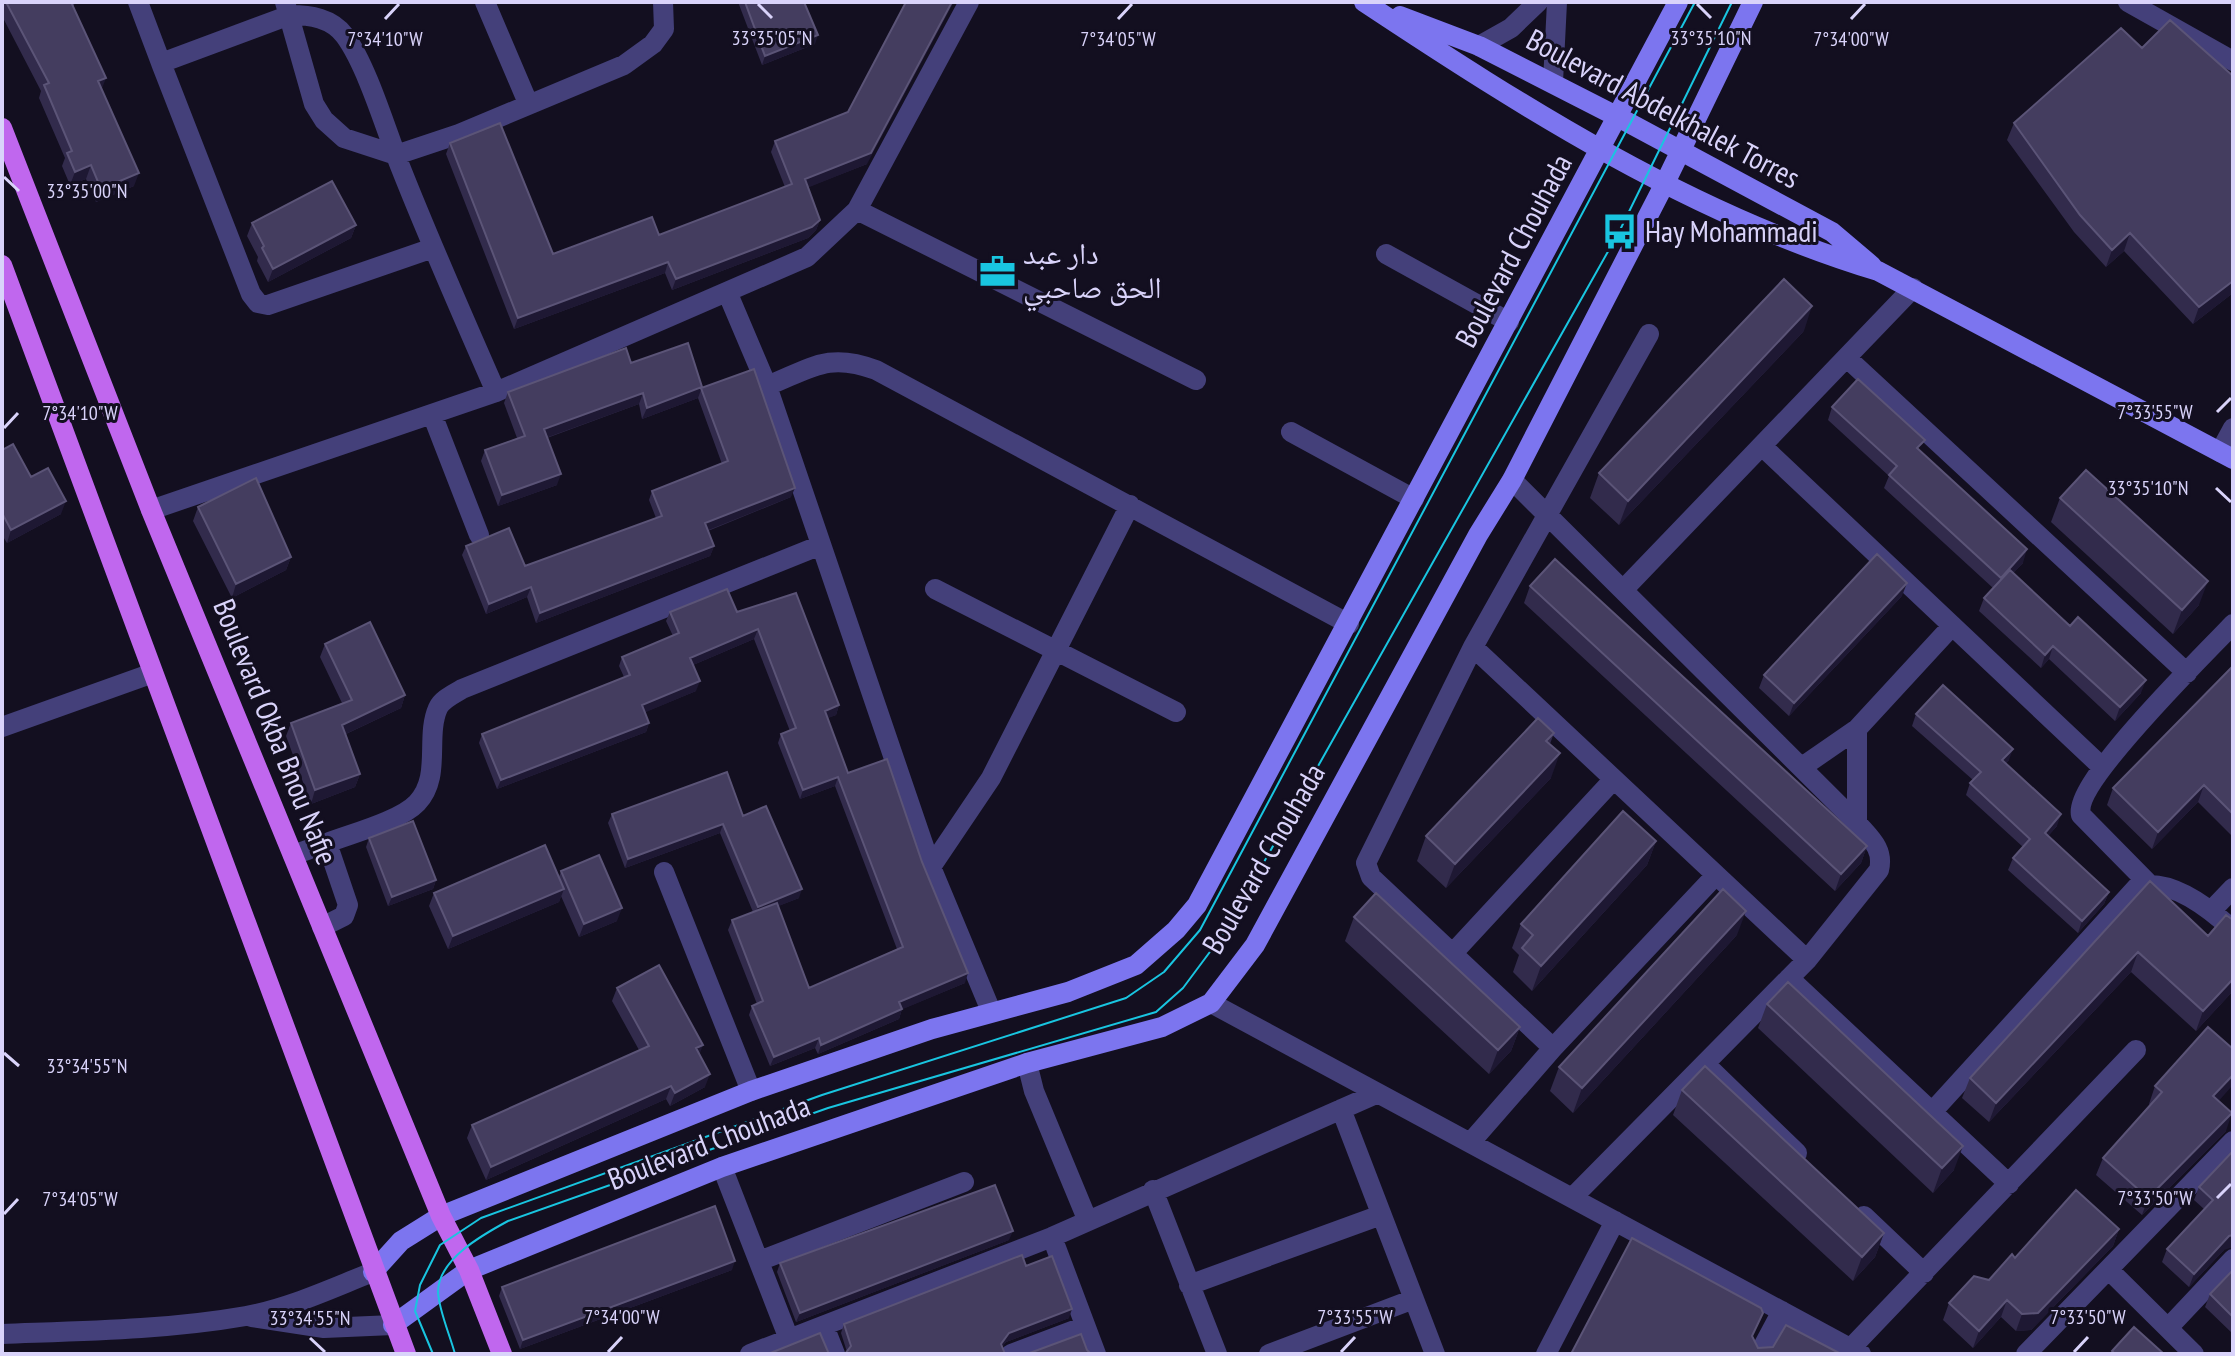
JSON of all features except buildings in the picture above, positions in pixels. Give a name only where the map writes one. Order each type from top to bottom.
[{"type":"main road","name":"Boulevard Okba Bnou Nafie","points":[[2,128],[151,510],[441,1216],[469,1270],[502,1354]]},
{"type":"main road","points":[[2,265],[373,1272],[406,1354]]},
{"type":"street","points":[[138,2],[251,294],[258,303],[268,305],[433,248]]},
{"type":"street","points":[[485,2],[528,103]]},
{"type":"street","points":[[288,9],[311,93],[324,120],[344,138],[367,149],[396,155],[459,134],[624,65],[653,44],[664,29],[663,2]]},
{"type":"street","points":[[151,510],[496,392],[728,294],[807,257],[857,210],[969,2]]},
{"type":"street","name":"Boulevard Abdelkhalek Torres","points":[[1364,2],[1479,46],[1553,82],[1832,232],[1878,271]]},
{"type":"street","name":"Boulevard Abdelkhalek Torres","points":[[1364,2],[1474,75],[1602,150],[1665,183],[1823,254],[1878,271],[1913,288],[2226,455]]},
{"type":"street","points":[[1479,46],[1511,28],[1538,2]]},
{"type":"street","points":[[1553,82],[1557,2]]},
{"type":"street","name":"Boulevard Chouhada","points":[[373,1272],[401,1241],[441,1216],[751,1091],[991,1011],[1068,992],[1136,965],[1176,930],[1197,905],[1602,150],[1678,2]]},
{"type":"street","name":"Boulevard Chouhada","points":[[393,1325],[469,1270],[722,1167],[1027,1063],[1162,1027],[1211,1003],[1255,945],[1471,548],[1512,480],[1665,183],[1753,2]]},
{"type":"street","points":[[2128,2],[2233,61]]},
{"type":"street","points":[[161,63],[288,9],[323,20],[346,37],[496,392]]},
{"type":"street","points":[[857,210],[1196,380]]},
{"type":"street","points":[[1386,254],[1509,322]]},
{"type":"street","points":[[1623,590],[1913,288]]},
{"type":"street","points":[[728,294],[767,386],[931,867],[991,1011]]},
{"type":"street","points":[[1553,1048],[1371,877],[1366,863],[1473,647],[1649,334]]},
{"type":"street","points":[[1847,358],[2187,673]]},
{"type":"street","points":[[767,386],[827,361],[849,360],[876,370],[1349,624]]},
{"type":"street","points":[[432,414],[479,535]]},
{"type":"street","points":[[2226,455],[2233,428]]},
{"type":"street","points":[[1291,432],[1414,499]]},
{"type":"street","points":[[1763,447],[2102,767]]},
{"type":"street","points":[[1512,480],[1802,767],[1881,851],[1879,870],[1807,960],[1572,1198]]},
{"type":"street","points":[[931,867],[991,778],[1130,505]]},
{"type":"street","points":[[293,855],[405,812],[419,802],[434,758],[438,709],[453,695],[821,545]]},
{"type":"street","points":[[935,589],[1176,712]]},
{"type":"street","points":[[2233,624],[2102,767],[2083,793],[2079,808],[2081,815],[2148,883],[2169,889],[2211,911],[2233,930]]},
{"type":"street","points":[[1802,767],[1857,729],[1952,626]]},
{"type":"street","points":[[1473,647],[1807,960]]},
{"type":"street","points":[[2,727],[153,673]]},
{"type":"street","points":[[1857,729],[1857,823]]},
{"type":"street","points":[[1453,953],[1614,779]]},
{"type":"street","points":[[322,927],[344,916],[348,905],[327,843]]},
{"type":"street","points":[[664,872],[751,1091]]},
{"type":"street","points":[[1470,1143],[1553,1048],[1716,875]]},
{"type":"street","points":[[1932,1112],[2137,887],[2148,883]]},
{"type":"street","points":[[2211,911],[2233,888]]},
{"type":"street","points":[[1789,978],[2009,1184]]},
{"type":"street","points":[[1211,1003],[1856,1351],[1924,1273],[2136,1050]]},
{"type":"street","points":[[1027,1063],[1034,1091],[1087,1219]]},
{"type":"street","points":[[1705,1064],[1809,1163]]},
{"type":"street","points":[[750,1354],[1052,1237],[1378,1093]]},
{"type":"street","points":[[1341,1109],[1435,1354]]},
{"type":"street","points":[[2026,1354],[2233,1141]]},
{"type":"street","points":[[722,1167],[789,1339]]},
{"type":"street","points":[[759,1261],[964,1182]]},
{"type":"street","points":[[1153,1190],[1217,1354]]},
{"type":"street","points":[[1843,1196],[1924,1273]]},
{"type":"street","points":[[1189,1285],[1381,1215]]},
{"type":"street","points":[[1546,1354],[1615,1221]]},
{"type":"street","points":[[1052,1237],[1096,1354]]},
{"type":"street","points":[[2168,1328],[2233,1259]]},
{"type":"street","points":[[2109,1270],[2194,1354]]},
{"type":"street","points":[[2,1334],[133,1329],[248,1316],[316,1296],[373,1272]]},
{"type":"street","points":[[1269,1354],[1414,1299]]},
{"type":"street","points":[[1759,1354],[1782,1311]]},
{"type":"street","points":[[248,1316],[324,1328],[393,1325]]},
{"type":"street","points":[[824,1326],[835,1354]]},
{"type":"street","points":[[1011,1354],[1085,1326]]},
{"type":"tram line","points":[[433,1354],[415,1311],[420,1285],[440,1245],[481,1218],[822,1095],[1126,998],[1164,972],[1200,930],[1695,2]]},
{"type":"tram line","points":[[455,1354],[442,1315],[438,1292],[440,1280],[464,1249],[508,1221],[828,1108],[1156,1012],[1183,988],[1224,933],[1619,232],[1732,2]]},
{"type":"place","name":"Hay Mohammadi","points":[[1619,232]]},
{"type":"place","name":"دار عبد الحق صاحبي","points":[[997,271]]}]
